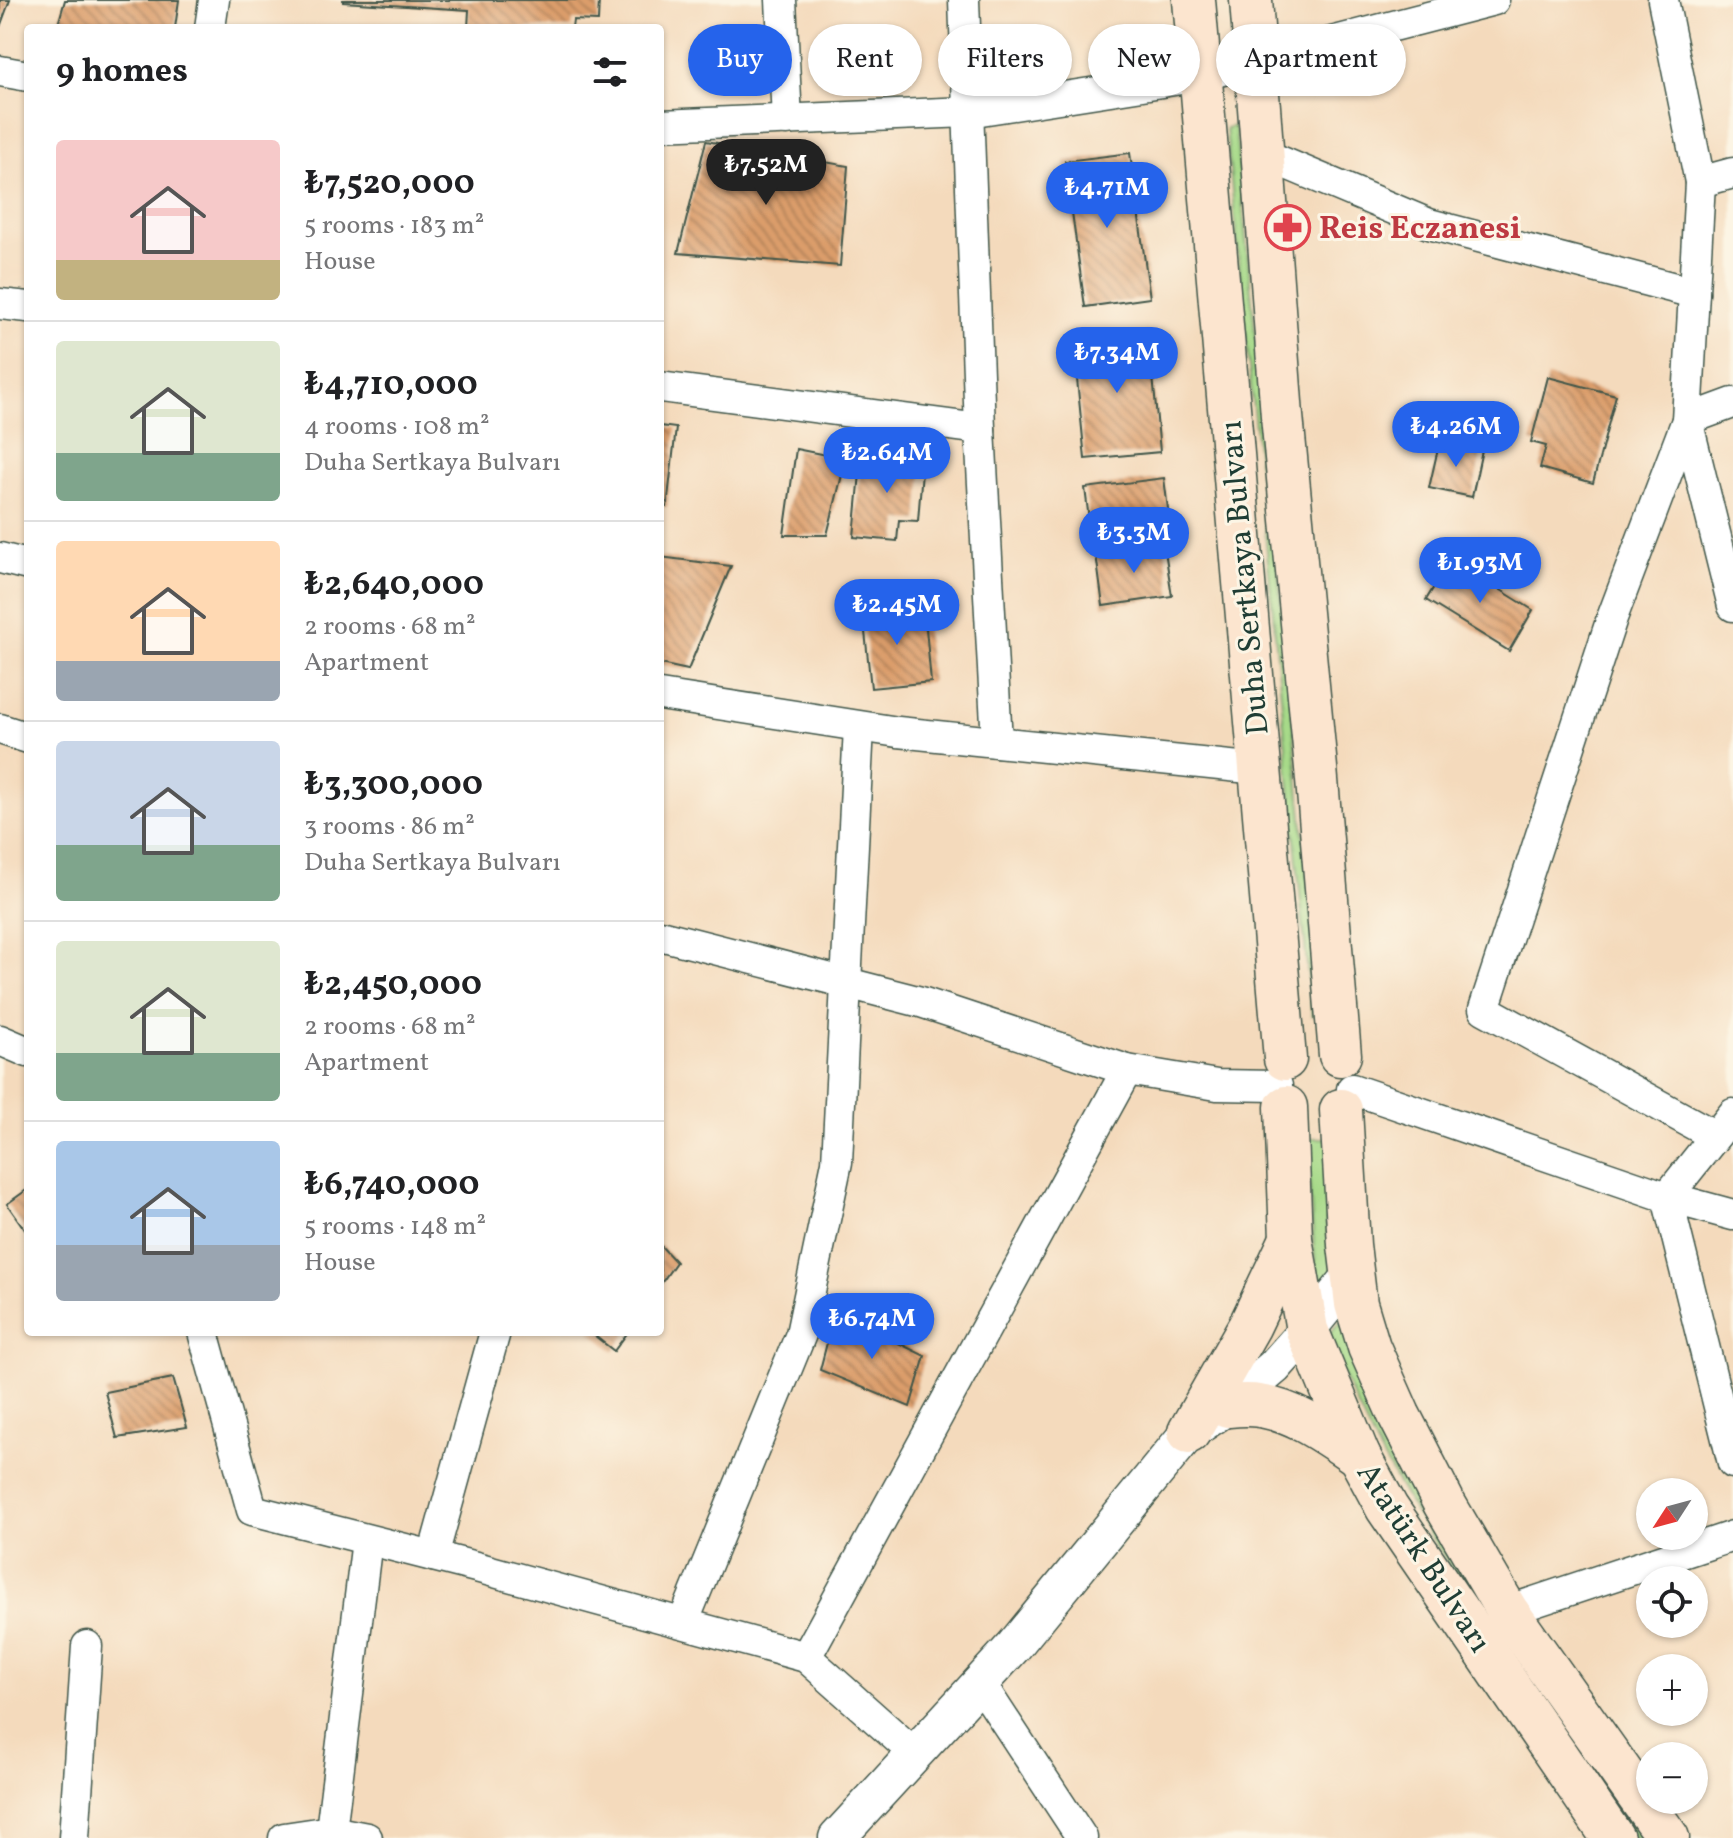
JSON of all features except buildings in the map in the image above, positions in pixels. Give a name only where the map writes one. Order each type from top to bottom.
[{"type":"main road","name":"Duha Sertkaya Bulvarı","points":[[1194,0],[1196,24]]},
{"type":"main road","name":"Duha Sertkaya Bulvarı","points":[[1251,0],[1253,24]]},
{"type":"main road","name":"Duha Sertkaya Bulvarı","points":[[1200,76],[1283,1084]]},
{"type":"main road","name":"Duha Sertkaya Bulvarı","points":[[1259,96],[1282,416],[1344,1085],[1352,1275],[1356,1304],[1369,1347],[1399,1415],[1444,1503],[1507,1611],[1668,1838]]},
{"type":"main road","points":[[1318,1045],[1330,1048],[1344,1085],[1331,1117],[1307,1120],[1296,1115],[1283,1084],[1294,1051],[1318,1045]]},
{"type":"main road","name":"Atatürk Bulvarı","points":[[1283,1084],[1291,1239],[1307,1330],[1359,1456],[1387,1508],[1613,1838]]},
{"type":"main road","points":[[1189,1432],[1250,1325],[1291,1239]]},
{"type":"main road","points":[[1228,1406],[1256,1405],[1283,1412],[1320,1430],[1359,1456]]},
{"type":"street","points":[[211,24],[214,0]]},
{"type":"street","points":[[781,0],[787,120]]},
{"type":"street","points":[[964,0],[980,429],[997,742]]},
{"type":"street","points":[[1402,24],[1494,0]]},
{"type":"street","points":[[1663,0],[1700,182],[1687,420],[1733,606]]},
{"type":"street","points":[[0,71],[24,75]]},
{"type":"street","points":[[1200,76],[1216,72]]},
{"type":"street","points":[[664,125],[968,112],[1088,93]]},
{"type":"street","points":[[1263,154],[1429,224],[1694,293]]},
{"type":"street","points":[[1700,182],[1733,173]]},
{"type":"street","points":[[0,304],[24,307]]},
{"type":"street","points":[[664,388],[980,429]]},
{"type":"street","points":[[1667,1197],[1724,1125],[1484,1009],[1612,618],[1687,420],[1733,403]]},
{"type":"street","points":[[0,558],[24,564]]},
{"type":"street","points":[[664,696],[898,732],[1259,769]]},
{"type":"street","points":[[683,1623],[801,1334],[837,1162],[859,727]]},
{"type":"street","points":[[0,729],[24,737]]},
{"type":"street","points":[[664,936],[921,1002],[1127,1070],[1217,1085],[1283,1084]]},
{"type":"street","points":[[0,1040],[24,1050]]},
{"type":"street","points":[[806,1657],[1127,1070]]},
{"type":"street","points":[[1344,1085],[1667,1197],[1733,1215]]},
{"type":"street","points":[[1667,1197],[1733,1463]]},
{"type":"street","points":[[837,1838],[1014,1646],[1189,1432],[1228,1406],[1274,1367],[1352,1275]]},
{"type":"street","points":[[204,1336],[252,1510],[806,1657],[915,1754]]},
{"type":"street","points":[[433,1556],[494,1336]]},
{"type":"street","points":[[1507,1611],[1733,1536]]},
{"type":"street","points":[[331,1831],[367,1540]]},
{"type":"street","points":[[74,1838],[87,1646]]},
{"type":"street","points":[[980,1683],[1082,1838]]},
{"type":"street","points":[[284,1838],[331,1831],[367,1838]]},
{"type":"green space","points":[[1235,126],[1321,1014],[1312,1016],[1226,128]]},
{"type":"green space","points":[[1306,1138],[1331,1138],[1326,1205],[1333,1272],[1317,1288]]},
{"type":"green space","points":[[1341,1321],[1502,1636],[1641,1838],[1626,1838],[1410,1504],[1377,1447],[1325,1338]]},
{"type":"place","name":"Reis Eczanesi","points":[[1288,227]]}]
